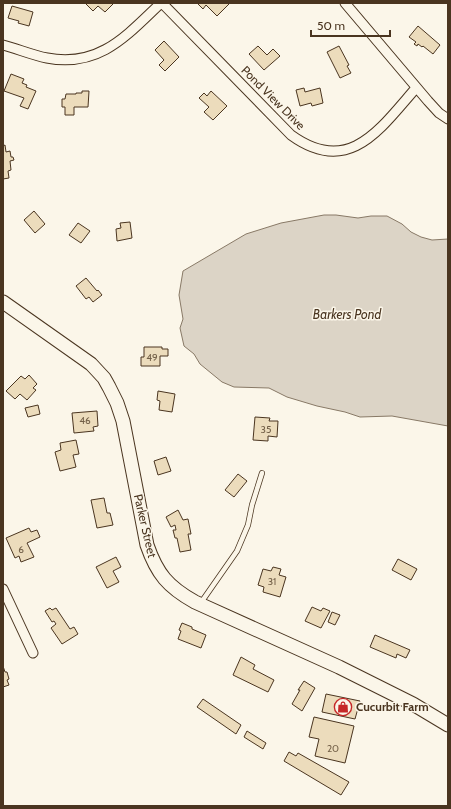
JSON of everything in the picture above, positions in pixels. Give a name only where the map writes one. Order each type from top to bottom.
[{"type":"street","points":[[3,45],[40,56],[61,60],[83,58],[102,52],[119,42],[162,3]]},
{"type":"street","name":"Pond View Drive","points":[[162,3],[291,135],[311,147],[334,152],[357,146],[382,126],[416,88]]},
{"type":"street","points":[[345,3],[416,88],[439,113],[448,119]]},
{"type":"street","name":"Parker Street","points":[[3,302],[85,358],[104,378],[117,403],[123,421],[147,545],[158,571],[180,594],[200,605],[339,667],[413,704],[448,725]]},
{"type":"street","points":[[3,589],[33,653]]},
{"type":"lane","points":[[200,605],[237,551],[248,525],[252,505],[262,473]]},
{"type":"water","name":"Barkers Pond","points":[[324,215],[358,218],[387,216],[421,237],[432,240],[448,239],[448,426],[392,416],[360,417],[287,397],[269,388],[234,387],[222,382],[200,364],[194,354],[184,346],[180,328],[183,319],[179,295],[183,271],[246,234],[281,223]]},
{"type":"building","points":[[85,3],[114,3],[105,12],[98,6],[93,11]]},
{"type":"building","points":[[230,3],[217,16],[206,5],[203,9],[198,4]]},
{"type":"building","points":[[12,6],[33,12],[29,26],[8,18]]},
{"type":"building","points":[[418,26],[440,45],[433,54],[423,46],[422,47],[418,44],[417,46],[414,44],[416,42],[409,37]]},
{"type":"building","points":[[164,41],[179,57],[165,71],[159,65],[164,60],[155,50]]},
{"type":"building","points":[[258,46],[267,55],[273,49],[280,56],[264,70],[249,54]]},
{"type":"building","points":[[339,46],[349,65],[347,66],[351,73],[340,78],[327,52]]},
{"type":"building","points":[[11,74],[24,79],[22,83],[27,85],[26,87],[36,91],[28,109],[20,106],[24,98],[4,91]]},
{"type":"building","points":[[304,88],[305,92],[320,88],[323,103],[312,106],[311,103],[300,106],[296,90]]},
{"type":"building","points":[[82,91],[89,91],[88,107],[74,107],[74,115],[65,115],[65,107],[62,107],[62,99],[65,99],[66,94],[82,93]]},
{"type":"building","points":[[211,91],[227,106],[213,120],[204,112],[209,107],[199,98],[204,93],[207,96]]},
{"type":"building","points":[[5,145],[6,152],[10,151],[11,157],[13,157],[14,160],[10,161],[11,170],[8,171],[9,178],[3,179],[3,146]]},
{"type":"building","points":[[34,211],[45,224],[35,233],[24,220]]},
{"type":"building","points":[[130,222],[132,238],[117,241],[116,229],[121,228],[120,223]]},
{"type":"building","points":[[78,223],[90,231],[81,243],[69,235]]},
{"type":"building","points":[[86,278],[102,295],[93,302],[89,297],[86,299],[76,286]]},
{"type":"building","points":[[144,347],[162,347],[162,349],[168,349],[168,356],[160,356],[160,366],[141,366],[141,357],[144,357]]},
{"type":"building","points":[[29,375],[37,384],[33,388],[36,390],[27,400],[20,394],[15,399],[6,391],[21,376],[25,379]]},
{"type":"building","points":[[158,391],[175,394],[172,412],[159,410],[160,401],[157,400]]},
{"type":"building","points":[[38,405],[40,414],[28,417],[25,408]]},
{"type":"building","points":[[97,411],[98,426],[93,427],[94,431],[74,433],[72,413]]},
{"type":"building","points":[[255,417],[270,418],[269,421],[278,421],[277,437],[268,436],[268,441],[253,440]]},
{"type":"building","points":[[76,440],[79,454],[73,455],[76,467],[60,471],[55,452],[61,450],[60,443]]},
{"type":"building","points":[[166,457],[171,471],[158,475],[154,461]]},
{"type":"building","points":[[238,474],[247,481],[234,497],[225,490]]},
{"type":"building","points":[[104,498],[107,513],[110,513],[113,525],[97,528],[91,500]]},
{"type":"building","points":[[178,510],[183,520],[188,519],[191,534],[188,534],[191,550],[180,552],[177,538],[175,538],[173,530],[176,530],[175,525],[171,527],[166,517]]},
{"type":"building","points":[[29,528],[31,532],[37,530],[40,537],[27,543],[34,557],[21,562],[19,556],[15,558],[6,538]]},
{"type":"building","points":[[116,557],[121,567],[113,571],[119,582],[107,588],[96,567]]},
{"type":"building","points":[[398,559],[417,569],[411,580],[392,570]]},
{"type":"building","points":[[273,567],[281,569],[279,575],[286,577],[280,597],[263,592],[264,587],[258,585],[263,569],[271,571]]},
{"type":"building","points":[[312,607],[321,611],[323,608],[330,611],[321,628],[305,621]]},
{"type":"building","points":[[50,608],[52,610],[56,608],[70,629],[74,627],[78,634],[62,644],[51,628],[56,624],[54,621],[52,622],[45,611]]},
{"type":"building","points":[[332,612],[340,615],[335,625],[328,622]]},
{"type":"building","points":[[182,623],[206,635],[201,648],[178,639],[181,631],[179,630]]},
{"type":"building","points":[[375,635],[410,650],[406,658],[397,654],[396,658],[370,647]]},
{"type":"building","points":[[241,657],[255,665],[253,669],[274,680],[268,692],[233,675]]},
{"type":"building","points":[[3,666],[5,672],[7,672],[9,679],[7,680],[9,685],[3,687]]},
{"type":"building","points":[[304,681],[315,688],[302,711],[292,704]]},
{"type":"building","points":[[326,694],[360,701],[355,719],[322,712]]},
{"type":"building","points":[[203,699],[241,725],[236,734],[197,707]]},
{"type":"building","points":[[314,717],[354,726],[345,763],[315,756],[319,739],[309,737]]},
{"type":"building","points":[[247,731],[266,743],[263,749],[244,737]]},
{"type":"building","points":[[289,752],[296,756],[298,753],[349,782],[341,795],[284,761]]},
{"type":"place","name":"Cucurbit Farm","points":[[343,707]]}]
